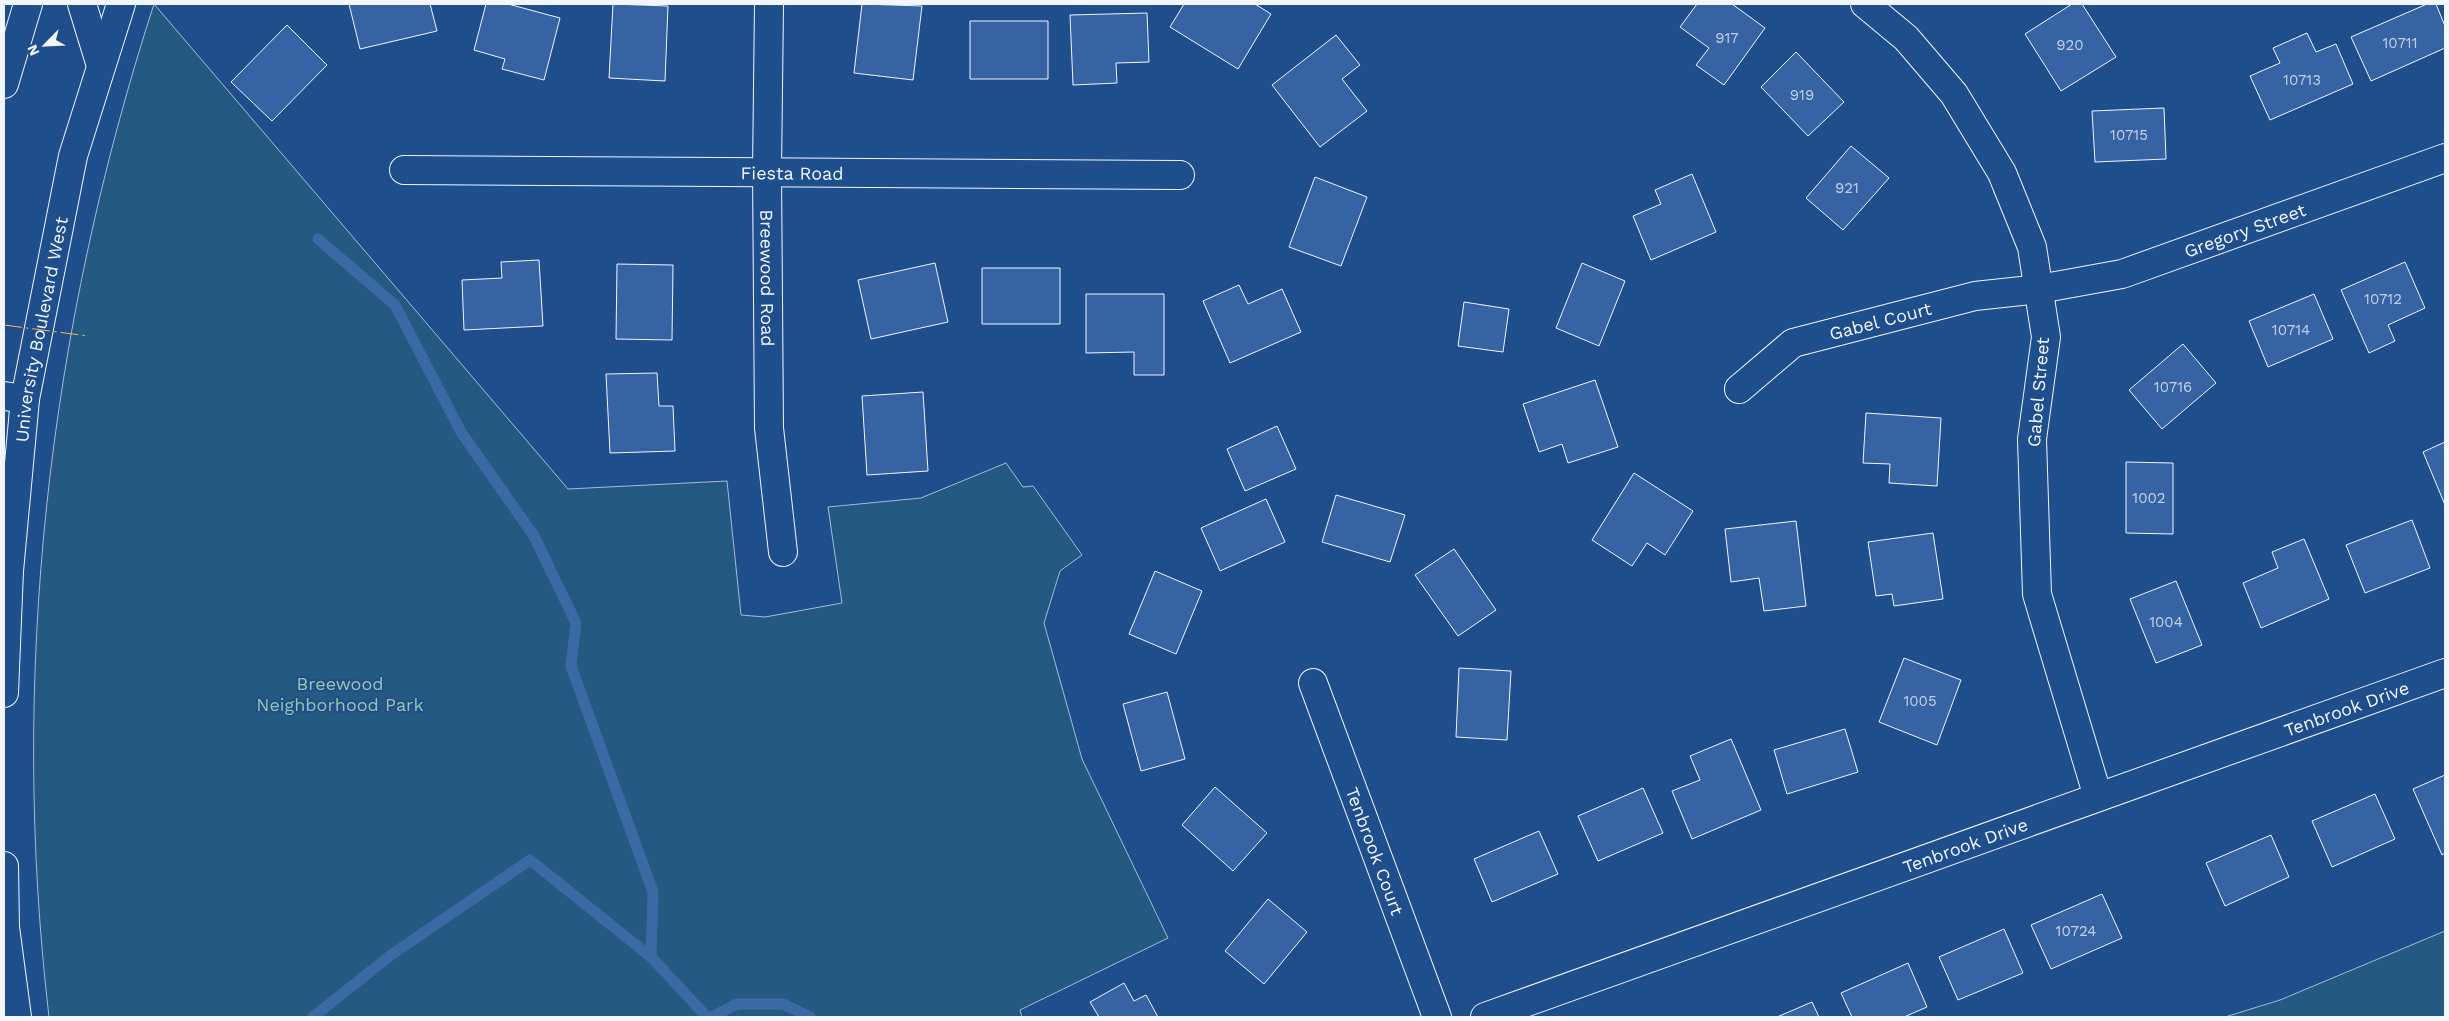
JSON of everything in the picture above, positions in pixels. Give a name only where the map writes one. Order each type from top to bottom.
[{"type":"street","points":[[4,84],[28,4]]},
{"type":"street","points":[[82,4],[101,66]]},
{"type":"street","name":"University Boulevard West","points":[[4,693],[15,398],[73,156],[121,4]]},
{"type":"street","name":"Breewood Road","points":[[769,4],[767,171],[770,428],[783,552]]},
{"type":"street","name":"Gabel Street","points":[[1865,4],[1906,38],[1958,102],[2002,173],[2032,247],[2046,337],[2032,439],[2037,594],[2098,797]]},
{"type":"street","name":"Gregory Street","points":[[2039,289],[2122,274],[2445,158]]},
{"type":"street","name":"Fiesta Road","points":[[404,170],[1180,175]]},
{"type":"street","name":"Gabel Court","points":[[1740,389],[1793,343],[1975,296],[2039,289]]},
{"type":"street","name":"Tenbrook Drive","points":[[1485,1017],[2445,673]]},
{"type":"street","name":"Tenbrook Court","points":[[1313,683],[1437,1017]]},
{"type":"street","points":[[4,866],[5,927],[17,1017]]},
{"type":"green space","name":"Breewood Neighborhood Park","points":[[154,4],[568,489],[727,481],[741,615],[765,617],[842,603],[828,507],[921,498],[1006,463],[1023,487],[1033,486],[1082,555],[1060,571],[1044,623],[1082,759],[1168,938],[1020,1010],[1022,1017],[49,1017],[38,889],[34,760],[37,632],[47,505],[64,378],[87,252],[117,127]]},
{"type":"green space","points":[[2445,931],[2445,1017],[2225,1017],[2280,1000]]},
{"type":"building","points":[[349,4],[430,4],[437,31],[360,49]]},
{"type":"building","points":[[486,4],[508,4],[560,18],[544,80],[502,69],[505,59],[474,50]]},
{"type":"building","points":[[613,4],[668,6],[665,81],[609,78]]},
{"type":"building","points":[[862,4],[922,6],[913,80],[854,73]]},
{"type":"building","points":[[1184,4],[1255,4],[1271,14],[1238,69],[1170,27]]},
{"type":"building","points":[[1697,4],[1732,4],[1765,28],[1724,85],[1696,65],[1709,48],[1680,27]]},
{"type":"building","points":[[2072,4],[2082,4],[2116,57],[2061,91],[2025,34]]},
{"type":"building","points":[[2427,4],[2436,4],[2445,26],[2445,48],[2371,81],[2351,37]]},
{"type":"building","points":[[1147,13],[1149,62],[1116,63],[1117,83],[1073,85],[1070,15]]},
{"type":"building","points":[[970,21],[1048,21],[1048,79],[970,79]]},
{"type":"building","points":[[287,25],[327,65],[272,121],[231,82]]},
{"type":"building","points":[[2307,33],[2316,52],[2336,44],[2353,84],[2270,120],[2250,76],[2280,63],[2273,48]]},
{"type":"building","points":[[1336,35],[1360,65],[1342,79],[1367,111],[1320,147],[1272,85]]},
{"type":"building","points":[[1796,52],[1844,102],[1808,136],[1761,87]]},
{"type":"building","points":[[2164,108],[2166,159],[2095,162],[2092,111]]},
{"type":"building","points":[[1851,146],[1889,178],[1843,230],[1806,198]]},
{"type":"building","points":[[1692,174],[1716,232],[1651,260],[1633,216],[1661,204],[1655,190]]},
{"type":"building","points":[[1315,177],[1367,197],[1341,266],[1289,247]]},
{"type":"building","points":[[539,260],[543,326],[464,330],[462,280],[502,278],[501,262]]},
{"type":"building","points":[[2405,262],[2425,308],[2388,325],[2395,341],[2369,353],[2341,290]]},
{"type":"building","points":[[935,263],[948,322],[871,339],[858,280]]},
{"type":"building","points":[[1582,263],[1625,281],[1599,346],[1556,328]]},
{"type":"building","points":[[617,264],[673,265],[672,340],[616,339]]},
{"type":"building","points":[[982,268],[1060,268],[1060,324],[982,324]]},
{"type":"building","points":[[1239,285],[1248,304],[1282,289],[1301,332],[1230,363],[1203,301]]},
{"type":"building","points":[[1086,294],[1164,294],[1164,375],[1134,375],[1134,352],[1086,353]]},
{"type":"building","points":[[2314,294],[2333,339],[2268,367],[2249,321]]},
{"type":"building","points":[[1464,302],[1509,309],[1503,352],[1458,346]]},
{"type":"building","points":[[2183,344],[2216,383],[2162,429],[2129,390]]},
{"type":"building","points":[[657,373],[659,406],[673,406],[675,451],[610,453],[606,374]]},
{"type":"building","points":[[1595,380],[1618,447],[1568,463],[1562,444],[1539,452],[1523,404]]},
{"type":"building","points":[[923,392],[928,471],[867,475],[862,396]]},
{"type":"building","points":[[1866,413],[1941,418],[1937,486],[1889,483],[1890,464],[1863,463]]},
{"type":"building","points":[[1277,426],[1296,469],[1245,491],[1227,449]]},
{"type":"building","points":[[2445,442],[2445,505],[2423,452]]},
{"type":"building","points":[[2126,462],[2173,463],[2173,534],[2126,533]]},
{"type":"building","points":[[1634,473],[1693,511],[1665,555],[1647,543],[1632,566],[1592,540]]},
{"type":"building","points":[[1336,495],[1405,515],[1390,562],[1322,542]]},
{"type":"building","points":[[1266,499],[1285,542],[1220,571],[1201,528]]},
{"type":"building","points":[[2412,520],[2430,568],[2365,593],[2346,545]]},
{"type":"building","points":[[1796,521],[1806,606],[1764,611],[1759,578],[1731,582],[1725,529]]},
{"type":"building","points":[[1933,533],[1943,599],[1894,606],[1892,594],[1876,596],[1868,542]]},
{"type":"building","points":[[2304,539],[2329,599],[2261,628],[2243,583],[2278,568],[2272,552]]},
{"type":"building","points":[[1454,549],[1496,610],[1458,636],[1415,575]]},
{"type":"building","points":[[1155,571],[1202,591],[1176,654],[1129,634]]},
{"type":"building","points":[[2176,581],[2202,645],[2156,663],[2130,599]]},
{"type":"building","points":[[1904,658],[1961,680],[1937,745],[1879,722]]},
{"type":"building","points":[[1459,668],[1511,671],[1507,740],[1456,737]]},
{"type":"building","points":[[1167,692],[1185,759],[1141,771],[1123,704]]},
{"type":"building","points":[[1845,729],[1858,772],[1787,794],[1774,750]]},
{"type":"building","points":[[1731,739],[1761,810],[1692,839],[1672,791],[1700,780],[1690,756]]},
{"type":"building","points":[[2445,775],[2445,853],[2442,855],[2413,789]]},
{"type":"building","points":[[1215,787],[1267,833],[1233,871],[1182,825]]},
{"type":"building","points":[[1643,788],[1663,833],[1598,861],[1578,816]]},
{"type":"building","points":[[2375,794],[2395,839],[2332,867],[2312,821]]},
{"type":"building","points":[[1539,831],[1558,874],[1492,902],[1474,859]]},
{"type":"building","points":[[2271,835],[2289,877],[2225,906],[2206,863]]},
{"type":"building","points":[[2102,894],[2122,938],[2051,969],[2031,925]]},
{"type":"building","points":[[1268,899],[1307,932],[1264,984],[1225,951]]},
{"type":"building","points":[[2004,929],[2023,973],[1958,1000],[1939,957]]},
{"type":"building","points":[[1908,963],[1927,1007],[1904,1017],[1852,1017],[1841,993]]},
{"type":"building","points":[[1124,983],[1134,1001],[1146,995],[1158,1017],[1099,1017],[1090,1002]]},
{"type":"building","points":[[1812,1002],[1819,1017],[1777,1017]]},
{"type":"waterway","points":[[318,239],[395,305],[461,432],[534,536],[576,623],[571,666],[653,892],[651,957]]},
{"type":"waterway","points":[[313,1017],[391,955],[530,860],[651,957],[707,1017]]},
{"type":"waterway","points":[[712,1017],[737,1004],[783,1004],[810,1017]]},
{"type":"power","points":[[4,325],[88,336]]}]
